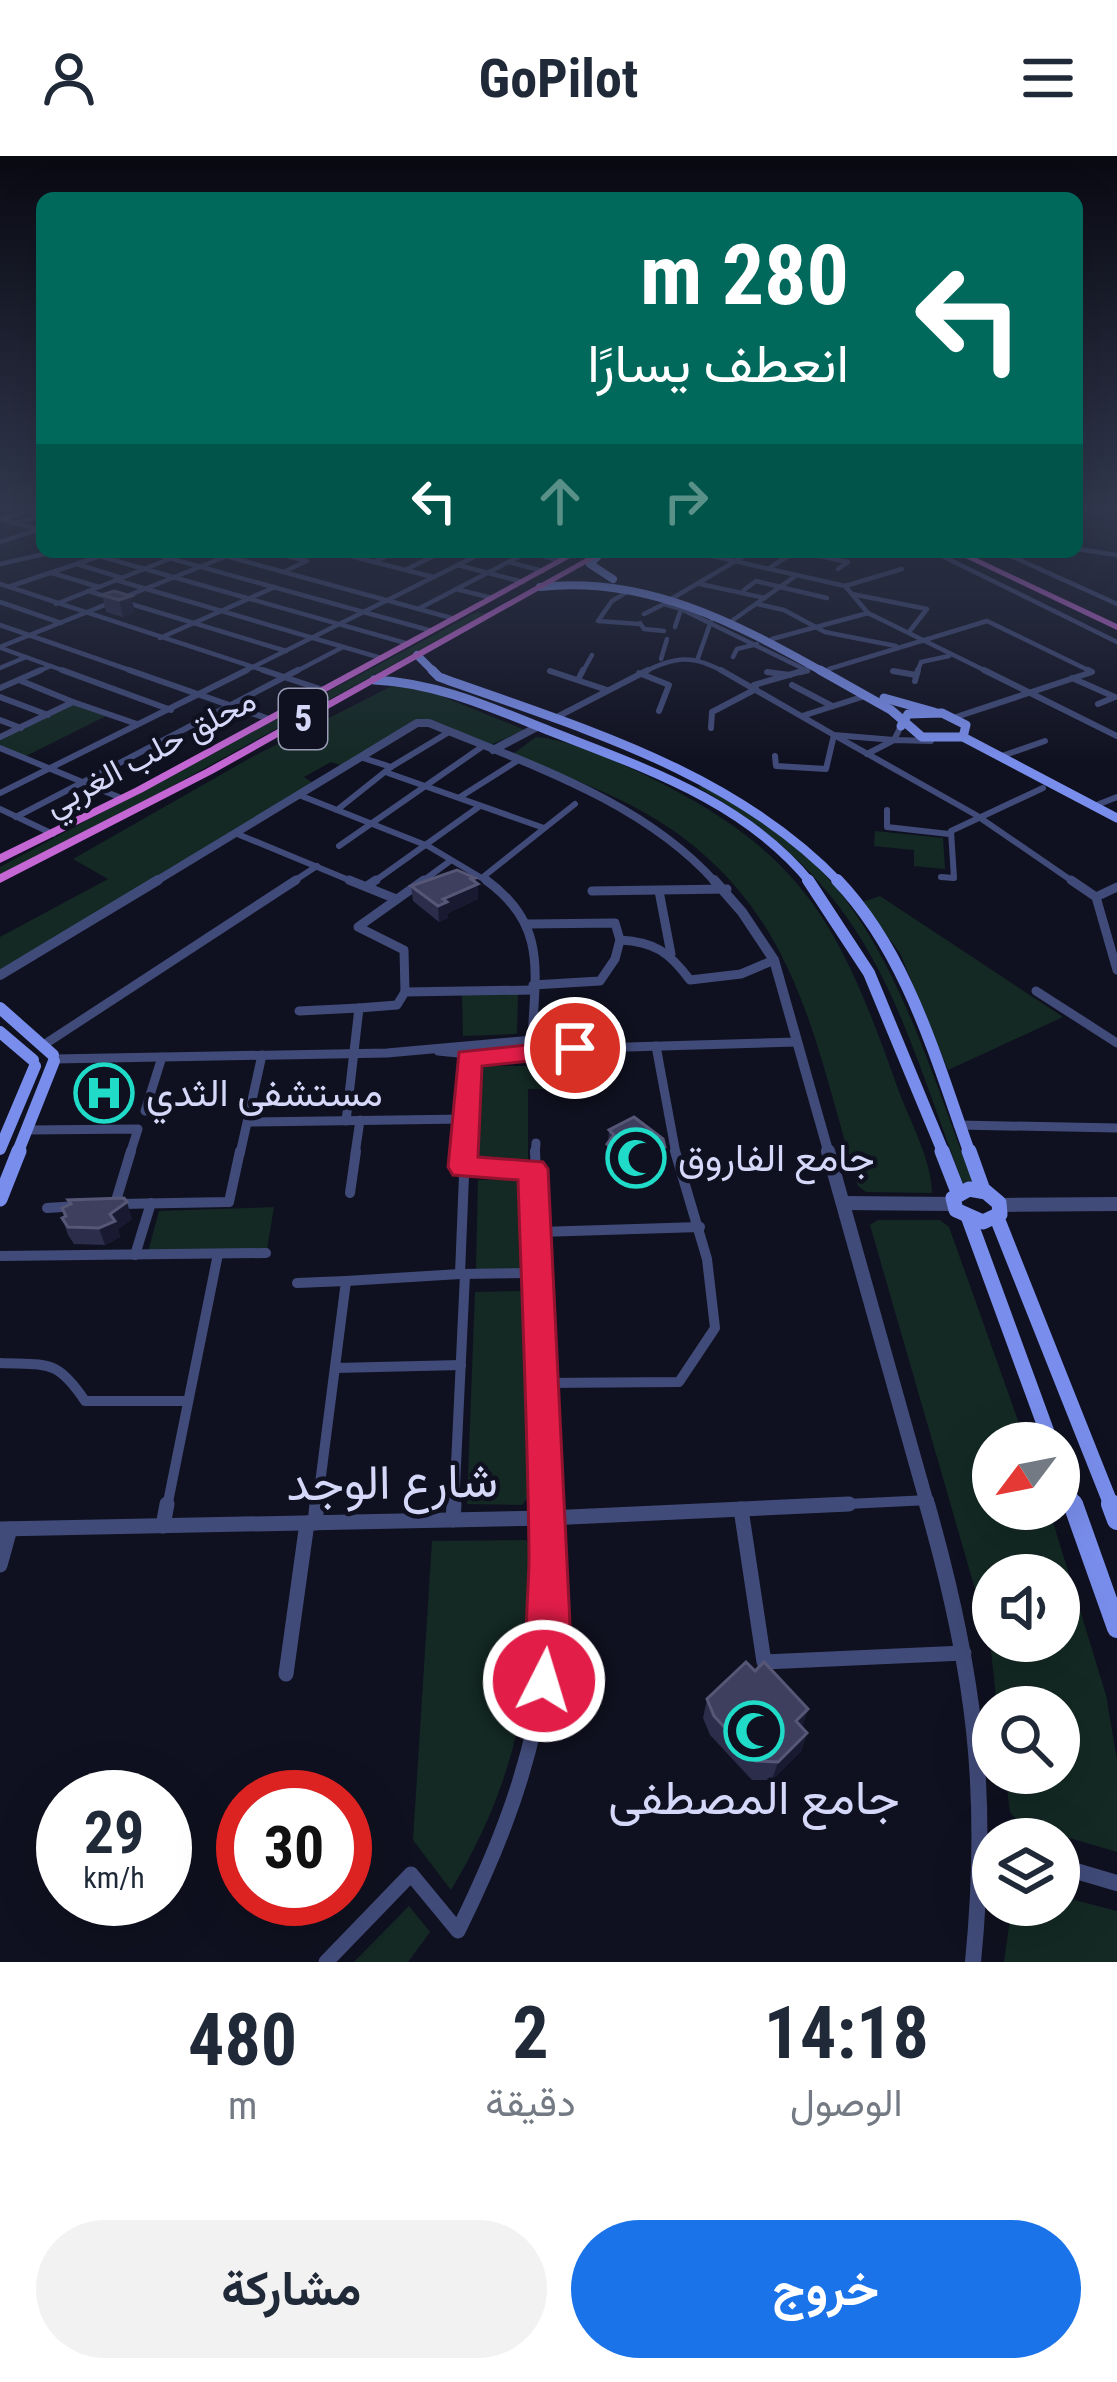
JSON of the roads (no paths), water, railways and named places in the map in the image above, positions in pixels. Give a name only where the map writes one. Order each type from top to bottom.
[{"type":"highway","name":"محلق حلب الغربي","points":[[0,859],[499,594]]},
{"type":"highway","points":[[501,594],[489,603],[491,608],[502,608]]},
{"type":"highway","name":"محلق حلب الغربي","points":[[0,878],[125,816],[527,594]]},
{"type":"highway","points":[[1054,594],[1117,622]]},
{"type":"highway","points":[[1060,594],[1117,622]]},
{"type":"main road","points":[[644,594],[652,598]]},
{"type":"main road","points":[[644,594],[734,620],[891,710],[914,736],[936,741],[958,738],[1094,806],[1117,823]]},
{"type":"main road","points":[[678,601],[893,703],[956,717],[968,729],[958,738]]},
{"type":"main road","points":[[417,656],[439,677],[700,779],[766,819],[849,891],[894,958],[1117,1520]]},
{"type":"main road","points":[[374,680],[421,682],[687,786],[775,843],[837,910],[866,962],[1043,1422]]},
{"type":"main road","points":[[902,726],[908,714],[934,712]]},
{"type":"main road","points":[[958,738],[1043,788],[1117,823]]},
{"type":"main road","points":[[687,786],[700,779]]},
{"type":"main road","points":[[0,1008],[48,1051],[48,1084],[8,1161],[0,1199]]},
{"type":"main road","points":[[0,1032],[34,1063]]},
{"type":"main road","points":[[18,1046],[48,1051]]},
{"type":"main road","points":[[0,1149],[34,1063],[48,1051]]},
{"type":"main road","points":[[27,1086],[48,1084]]},
{"type":"main road","points":[[956,1198],[983,1190]]},
{"type":"main road","points":[[969,1220],[983,1222],[998,1211]]},
{"type":"main road","points":[[1080,1525],[1117,1628]]},
{"type":"street","points":[[25,594],[323,690]]},
{"type":"street","points":[[56,604],[80,594]]},
{"type":"street","points":[[99,594],[286,651]]},
{"type":"street","points":[[0,648],[132,594]]},
{"type":"street","points":[[163,594],[381,658]]},
{"type":"street","points":[[232,594],[409,644]]},
{"type":"street","points":[[160,638],[258,594]]},
{"type":"street","points":[[300,594],[432,631]]},
{"type":"street","points":[[365,594],[455,619]]},
{"type":"street","points":[[2,790],[398,594]]},
{"type":"street","points":[[418,609],[446,594]]},
{"type":"street","points":[[477,594],[492,598]]},
{"type":"street","points":[[623,594],[598,621],[639,624],[665,635],[661,659]]},
{"type":"street","points":[[644,614],[687,594]]},
{"type":"street","points":[[748,594],[765,598]]},
{"type":"street","points":[[734,620],[770,594]]},
{"type":"street","points":[[811,594],[827,598]]},
{"type":"street","points":[[851,594],[868,613],[1117,736]]},
{"type":"street","points":[[852,594],[927,609],[909,632]]},
{"type":"street","points":[[1020,594],[1117,642]]},
{"type":"street","points":[[553,719],[661,659],[698,658],[757,686],[796,679],[808,670],[678,601],[652,598],[639,624]]},
{"type":"street","points":[[675,627],[678,601]]},
{"type":"street","points":[[0,602],[61,622]]},
{"type":"street","points":[[757,604],[784,610],[814,627],[901,648]]},
{"type":"street","points":[[772,639],[868,613]]},
{"type":"street","points":[[698,658],[711,621]]},
{"type":"street","points":[[863,639],[885,621]]},
{"type":"street","points":[[711,728],[712,712],[720,704],[755,689],[928,643],[987,621],[1092,672],[956,717]]},
{"type":"street","points":[[0,625],[268,719]]},
{"type":"street","points":[[733,657],[737,650],[758,644]]},
{"type":"street","points":[[16,817],[344,647]]},
{"type":"street","points":[[0,648],[171,710]]},
{"type":"street","points":[[579,678],[592,655]]},
{"type":"street","points":[[893,671],[916,678],[921,662],[950,656]]},
{"type":"street","points":[[0,668],[26,657]]},
{"type":"street","points":[[78,676],[108,663]]},
{"type":"street","points":[[0,692],[51,666]]},
{"type":"street","points":[[550,671],[607,690]]},
{"type":"street","points":[[767,672],[796,679],[832,706]]},
{"type":"street","points":[[638,673],[669,685],[659,711]]},
{"type":"street","points":[[730,674],[976,815],[1096,897],[1117,970]]},
{"type":"street","points":[[1072,678],[1114,698],[1098,704]]},
{"type":"street","points":[[19,680],[137,724]]},
{"type":"street","points":[[464,697],[477,691]]},
{"type":"street","points":[[0,692],[48,715]]},
{"type":"street","points":[[801,716],[865,696]]},
{"type":"street","points":[[0,737],[73,702]]},
{"type":"street","points":[[0,720],[21,728]]},
{"type":"street","points":[[0,975],[415,724],[429,723],[488,748],[632,813],[673,839],[728,889],[774,960],[929,1500],[967,1653],[985,1818]]},
{"type":"street","points":[[867,754],[895,740],[902,726]]},
{"type":"street","points":[[339,846],[488,748],[537,727]]},
{"type":"street","points":[[337,810],[449,732]]},
{"type":"street","points":[[834,735],[936,741]]},
{"type":"street","points":[[775,757],[776,766],[826,770],[834,735]]},
{"type":"street","points":[[999,757],[1045,741]]},
{"type":"street","points":[[0,748],[121,798]]},
{"type":"street","points":[[360,758],[544,828]]},
{"type":"street","points":[[460,797],[517,761]]},
{"type":"street","points":[[887,809],[887,827],[949,834],[976,815],[1043,788]]},
{"type":"street","points":[[299,795],[421,845],[483,877],[528,924],[532,1040]]},
{"type":"street","points":[[1094,806],[1117,797]]},
{"type":"street","points":[[483,877],[575,804]]},
{"type":"street","points":[[367,886],[481,806]]},
{"type":"street","points":[[0,809],[53,834]]},
{"type":"street","points":[[235,833],[396,899]]},
{"type":"street","points":[[941,877],[954,878],[949,834]]},
{"type":"street","points":[[299,1011],[397,1005],[404,992],[404,950],[358,926],[450,861]]},
{"type":"street","points":[[48,1051],[317,866]]},
{"type":"street","points":[[1096,897],[1117,887]]},
{"type":"street","points":[[592,892],[728,889]]},
{"type":"street","points":[[659,891],[670,954]]},
{"type":"street","points":[[404,992],[600,981],[615,959],[620,940],[615,923],[528,924]]},
{"type":"street","points":[[620,940],[649,942],[670,954],[690,980],[741,974],[774,960]]},
{"type":"street","points":[[1036,991],[1117,1043]]},
{"type":"street","points":[[346,1120],[359,1008]]},
{"type":"street","points":[[48,1051],[162,1057],[353,1053],[532,1040],[560,1049]]},
{"type":"street","points":[[435,1050],[469,1058],[560,1049],[797,1042]]},
{"type":"street","points":[[543,1383],[679,1382],[715,1328],[700,1227],[680,1176],[656,1046]]},
{"type":"street","points":[[47,1208],[230,1202],[262,1055]]},
{"type":"street","points":[[145,1111],[162,1057]]},
{"type":"street","points":[[453,1520],[469,1058]]},
{"type":"street","points":[[248,1122],[465,1119]]},
{"type":"street","points":[[350,1192],[360,1120]]},
{"type":"street","points":[[958,1125],[1117,1128]]},
{"type":"street","points":[[28,1130],[138,1129],[115,1204]]},
{"type":"street","points":[[326,1962],[412,1874],[458,1931],[523,1781],[550,1645],[535,1273],[539,1232],[533,1169],[536,1143]]},
{"type":"street","points":[[463,1167],[533,1169]]},
{"type":"street","points":[[844,1203],[956,1198]]},
{"type":"street","points":[[135,1255],[151,1203]]},
{"type":"street","points":[[998,1211],[1117,1204]]},
{"type":"street","points":[[539,1232],[700,1227]]},
{"type":"street","points":[[0,1256],[266,1253]]},
{"type":"street","points":[[163,1526],[218,1254]]},
{"type":"street","points":[[297,1283],[535,1273]]},
{"type":"street","points":[[286,1674],[346,1280]]},
{"type":"street","points":[[0,1363],[55,1365],[65,1371],[86,1401],[188,1400]]},
{"type":"street","points":[[335,1367],[460,1365]]},
{"type":"street","name":"شارع الوجد","points":[[5,1529],[548,1518],[929,1500]]},
{"type":"street","points":[[741,1509],[764,1662],[967,1653]]},
{"type":"street","points":[[0,1565],[5,1529]]},
{"type":"street","points":[[1080,1872],[1117,1882]]},
{"type":"street","points":[[973,1962],[977,1926]]},
{"type":"place","name":"مستشفى الثدي","points":[[104,1093]]},
{"type":"place","name":"جامع الفاروق","points":[[636,1158]]},
{"type":"place","name":"جامع المصطفى","points":[[754,1731]]}]
